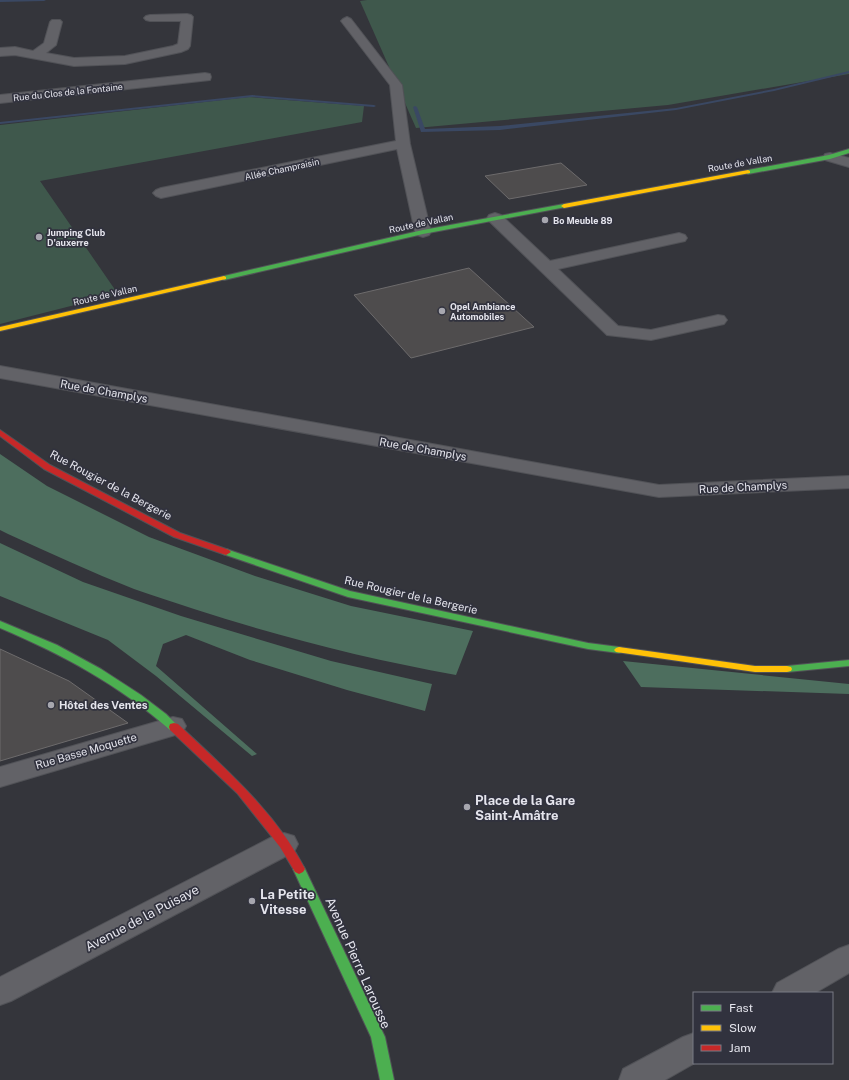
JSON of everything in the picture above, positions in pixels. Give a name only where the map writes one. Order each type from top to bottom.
[{"type":"main road","name":"Route de Vallan","points":[[0,329],[423,232],[830,157],[849,151]]},
{"type":"main road","name":"Rue Rougier de la Bergerie","points":[[0,432],[47,467],[177,535],[348,594],[603,648],[755,669],[798,669],[849,663]]},
{"type":"main road","name":"Avenue Pierre Larousse","points":[[0,624],[68,655],[102,674],[144,702],[241,790],[284,844],[306,880],[378,1037],[387,1080]]},
{"type":"street","points":[[0,52],[15,51],[74,62],[125,60],[184,46],[187,17],[150,18]]},
{"type":"street","points":[[347,21],[396,85],[403,144],[423,232]]},
{"type":"street","points":[[34,55],[50,45],[56,22]]},
{"type":"street","name":"Rue du Clos de la Fontaine","points":[[125,60],[136,84]]},
{"type":"street","name":"Rue du Clos de la Fontaine","points":[[0,99],[205,78]]},
{"type":"street","name":"Allée Champraisin","points":[[161,193],[403,144]]},
{"type":"street","points":[[830,157],[849,163]]},
{"type":"street","points":[[495,218],[613,331],[651,335],[718,320]]},
{"type":"street","points":[[546,267],[679,238]]},
{"type":"street","name":"Rue de Champlys","points":[[0,372],[659,491],[849,482]]},
{"type":"street","name":"Rue Basse Moquette","points":[[0,777],[172,726]]},
{"type":"street","name":"Avenue de la Puisaye","points":[[0,992],[284,844]]},
{"type":"street","points":[[790,992],[849,958]]},
{"type":"street","points":[[636,1080],[693,1048]]},
{"type":"green space","points":[[849,0],[849,74],[668,105],[416,128],[360,1]]},
{"type":"green space","name":"Jumping Club D'auxerre","points":[[249,97],[364,106],[362,122],[40,181],[118,294],[0,324],[0,125]]},
{"type":"green space","points":[[0,454],[47,486],[149,537],[255,576],[351,606],[473,631],[456,675],[423,669],[291,638],[194,609],[134,589],[8,534],[0,530]]},
{"type":"green space","points":[[0,543],[83,582],[181,616],[331,661],[432,684],[425,711],[347,690],[250,660],[186,635],[163,644],[156,666],[257,754],[252,756],[156,676],[108,640],[0,596]]},
{"type":"green space","points":[[623,661],[849,684],[849,694],[641,687]]},
{"type":"building","points":[[561,163],[587,185],[509,199],[485,176]]},
{"type":"building","name":"Opel Ambiance Automobiles","points":[[469,268],[534,327],[411,358],[354,295]]},
{"type":"building","name":"Hôtel des Ventes","points":[[0,649],[69,681],[128,723],[0,761]]},
{"type":"waterway","points":[[0,1],[44,0]]},
{"type":"waterway","points":[[415,107],[423,131],[500,128],[676,109],[774,90],[849,72]]},
{"type":"waterway","points":[[0,123],[252,96],[374,106]]},
{"type":"traffic: fast","points":[[748,172],[830,157],[849,151]]},
{"type":"traffic: fast","points":[[224,278],[423,232],[564,206]]},
{"type":"traffic: fast","points":[[226,552],[348,594],[588,646],[619,650]]},
{"type":"traffic: fast","points":[[0,624],[53,647],[98,671],[137,697],[174,727]]},
{"type":"traffic: fast","points":[[787,669],[849,663]]},
{"type":"traffic: fast","points":[[299,869],[378,1037],[387,1080]]},
{"type":"traffic: slow","points":[[564,206],[748,172]]},
{"type":"traffic: slow","points":[[0,329],[224,278]]},
{"type":"traffic: slow","points":[[619,650],[755,669],[787,669]]},
{"type":"traffic: jam","points":[[0,432],[47,467],[177,535],[226,552]]},
{"type":"traffic: jam","points":[[174,727],[241,790],[284,844],[299,869]]},
{"type":"place","name":"Bo Meuble 89","points":[[545,220]]},
{"type":"place","name":"Jumping Club D'auxerre","points":[[39,237]]},
{"type":"place","name":"Opel Ambiance Automobiles","points":[[442,311]]},
{"type":"place","name":"Hôtel des Ventes","points":[[51,705]]},
{"type":"place","name":"Place de la Gare Saint-Amâtre","points":[[467,807]]},
{"type":"place","name":"La Petite Vitesse","points":[[252,901]]}]
